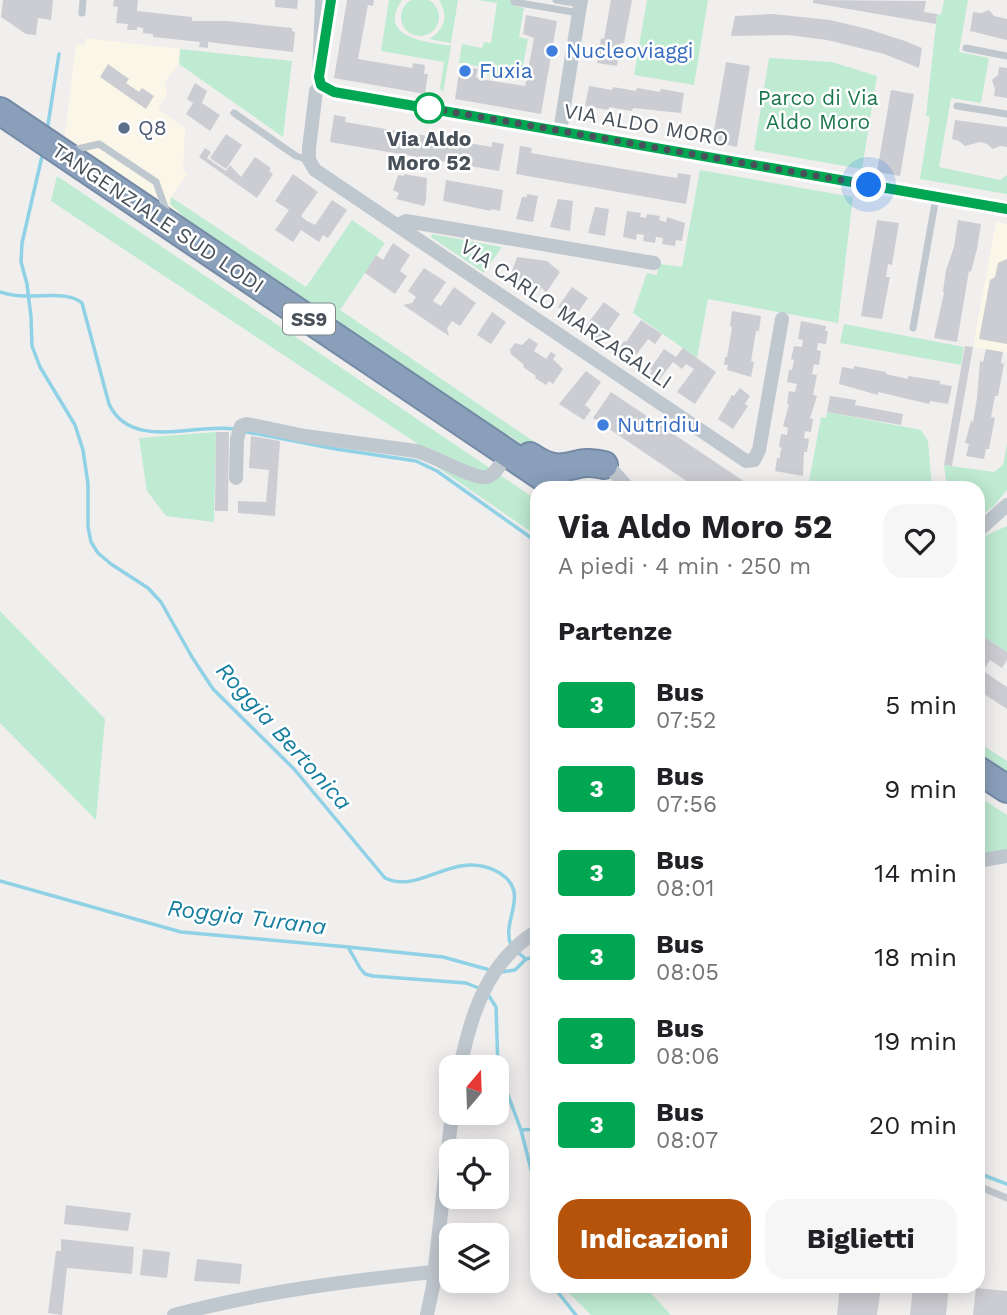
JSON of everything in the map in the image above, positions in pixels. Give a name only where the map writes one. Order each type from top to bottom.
[{"type":"highway","name":"TANGENZIALE SUD LODI","points":[[0,111],[29,139]]},
{"type":"highway","name":"TANGENZIALE SUD LODI","points":[[0,128],[29,139],[59,156],[172,227],[549,481]]},
{"type":"highway","name":"TANGENZIALE SUD LODI","points":[[59,156],[530,486]]},
{"type":"highway","points":[[483,437],[507,441],[551,468],[591,463],[604,465]]},
{"type":"highway","points":[[585,481],[587,471],[597,465],[604,465]]},
{"type":"highway","points":[[985,775],[1007,789]]},
{"type":"highway","points":[[985,791],[1007,806]]},
{"type":"street","points":[[309,160],[315,96],[321,85],[321,0]]},
{"type":"street","points":[[320,63],[331,0]]},
{"type":"street","points":[[561,131],[580,6]]},
{"type":"street","name":"VIA ALDO MORO","points":[[321,85],[334,92],[1007,209]]},
{"type":"street","name":"VIA CARLO MARZAGALLI","points":[[309,160],[315,170],[746,461],[756,458],[760,450],[782,319]]},
{"type":"street","points":[[398,225],[407,221],[654,263]]},
{"type":"street","points":[[236,478],[239,430],[247,424],[305,436],[416,451],[481,477],[492,475],[500,466]]},
{"type":"street","points":[[604,465],[622,481]]},
{"type":"street","points":[[985,525],[1007,505]]},
{"type":"street","points":[[985,529],[1007,520]]},
{"type":"street","points":[[985,860],[1007,856]]},
{"type":"street","points":[[462,1055],[466,1036],[489,982],[514,947],[530,936]]},
{"type":"street","points":[[427,1315],[433,1286],[451,1125]]},
{"type":"street","points":[[174,1315],[350,1280],[433,1272]]},
{"type":"lane","points":[[82,13],[83,0]]},
{"type":"lane","points":[[556,0],[580,6]]},
{"type":"lane","points":[[514,2],[580,6]]},
{"type":"lane","points":[[966,48],[1007,55]]},
{"type":"lane","points":[[957,106],[1007,114]]},
{"type":"lane","points":[[234,113],[296,156],[309,160]]},
{"type":"lane","points":[[913,328],[936,197]]},
{"type":"lane","points":[[985,1189],[1007,1198]]},
{"type":"shaded area","points":[[86,38],[180,49],[179,64],[165,82],[167,95],[158,109],[185,128],[183,170],[188,173],[171,197],[170,204],[198,230],[60,143],[65,134],[76,44],[84,45]]},
{"type":"shaded area","points":[[996,222],[1007,224],[1007,353],[973,347]]},
{"type":"green space","points":[[413,-1],[427,-1],[434,3],[438,10],[438,24],[434,31],[427,35],[413,35],[406,31],[402,24],[402,10],[406,3]]},
{"type":"green space","points":[[389,0],[402,0],[395,23],[408,36],[451,46],[443,93],[440,88],[444,62],[381,51]]},
{"type":"green space","points":[[439,0],[458,0],[451,43],[429,39],[439,31],[444,22],[444,11]]},
{"type":"green space","points":[[477,0],[515,0],[514,6],[524,8],[519,37],[528,39],[520,81],[481,74],[482,67],[459,63],[462,44],[482,48],[484,42],[491,43],[497,3]]},
{"type":"green space","points":[[647,0],[708,0],[694,85],[634,75]]},
{"type":"green space","points":[[944,0],[968,0],[959,52],[989,58],[981,103],[951,98],[939,167],[1000,180],[1007,175],[1007,194],[920,179],[930,117],[926,116],[937,14],[941,15]]},
{"type":"green space","points":[[180,49],[292,61],[283,137],[179,64]]},
{"type":"green space","name":"Parco di Via Aldo Moro","points":[[769,58],[832,62],[877,76],[862,169],[754,150]]},
{"type":"green space","points":[[700,170],[853,197],[838,323],[708,299],[697,358],[633,313],[647,273],[657,275],[659,264],[682,267]]},
{"type":"green space","points":[[57,176],[530,495],[530,531],[424,458],[418,444],[51,201]]},
{"type":"green space","points":[[171,197],[306,287],[352,220],[385,243],[340,310],[558,458],[541,458],[510,436],[497,431],[196,228],[170,204]]},
{"type":"green space","points":[[432,234],[502,247],[484,273],[431,237]]},
{"type":"green space","points":[[844,324],[964,347],[961,365],[840,343]]},
{"type":"green space","points":[[827,412],[921,430],[928,441],[931,481],[809,481],[821,417],[826,418]]},
{"type":"green space","points":[[216,432],[214,522],[166,516],[147,491],[139,438]]},
{"type":"green space","points":[[1007,444],[1007,490],[985,513],[985,481],[946,481],[944,465],[994,472],[1003,465]]},
{"type":"green space","points":[[1007,526],[1007,652],[985,638],[985,536]]},
{"type":"green space","points":[[0,611],[105,719],[96,820],[0,723]]},
{"type":"green space","points":[[985,747],[1007,761],[1007,778],[985,763]]},
{"type":"green space","points":[[985,801],[1007,815],[1007,851],[985,854]]},
{"type":"green space","points":[[569,1293],[651,1293],[671,1315],[591,1315]]},
{"type":"building","points":[[3,0],[53,0],[51,20],[38,18],[36,35],[26,34],[1,17]]},
{"type":"building","points":[[114,0],[138,0],[137,11],[192,17],[192,21],[227,21],[292,28],[295,32],[293,52],[208,42],[208,48],[199,47],[200,42],[153,37],[153,34],[143,33],[143,28],[127,30],[128,24],[116,23],[118,7],[113,6]]},
{"type":"building","points":[[275,0],[298,0],[297,9],[275,7]]},
{"type":"building","points":[[347,0],[374,0],[373,6],[368,5],[358,59],[412,68],[413,63],[425,65],[424,74],[428,74],[425,94],[334,78]]},
{"type":"building","points":[[611,0],[632,0],[617,66],[597,63]]},
{"type":"building","points":[[813,0],[926,1],[924,12],[937,14],[936,24],[813,3]]},
{"type":"building","points":[[989,10],[994,16],[1007,19],[1007,40],[970,31],[973,12],[982,13]]},
{"type":"building","points":[[773,14],[830,20],[905,41],[922,48],[919,68],[884,54],[827,40],[788,35],[731,36],[735,16]]},
{"type":"building","points":[[526,15],[557,21],[541,114],[455,99],[460,66],[478,69],[476,77],[480,79],[525,86],[534,38],[523,34]]},
{"type":"building","points":[[726,62],[750,66],[737,147],[712,142]]},
{"type":"building","points":[[108,64],[129,79],[126,83],[139,92],[142,88],[154,96],[146,109],[100,77]]},
{"type":"building","points":[[999,67],[1007,68],[1007,98],[994,96],[992,80],[998,75]]},
{"type":"building","points":[[195,83],[207,91],[202,103],[220,115],[210,131],[186,114],[193,103],[187,99]]},
{"type":"building","points":[[589,86],[660,92],[661,89],[684,93],[681,113],[609,107],[609,110],[585,106]]},
{"type":"building","points":[[891,90],[914,94],[900,176],[877,172]]},
{"type":"building","points":[[334,115],[346,117],[345,122],[492,147],[492,142],[504,144],[499,171],[330,142]]},
{"type":"building","points":[[955,120],[1007,127],[1007,147],[993,149],[980,142],[965,146],[952,139]]},
{"type":"building","points":[[226,134],[242,145],[226,169],[210,158]]},
{"type":"building","points":[[520,146],[532,148],[531,153],[664,176],[677,178],[678,173],[691,175],[686,204],[516,174]]},
{"type":"building","points":[[205,148],[211,152],[207,158],[226,171],[230,165],[241,177],[255,157],[271,168],[269,171],[273,174],[257,198],[199,157]]},
{"type":"building","points":[[293,174],[318,192],[301,216],[307,221],[315,225],[332,200],[347,210],[328,238],[323,235],[319,242],[301,230],[293,242],[275,230],[289,210],[275,201]]},
{"type":"building","points":[[398,175],[427,178],[424,206],[396,199],[399,193],[393,190]]},
{"type":"building","points":[[446,180],[503,190],[500,211],[443,201]]},
{"type":"building","points":[[527,194],[538,196],[533,222],[516,219],[522,197],[527,197]]},
{"type":"building","points":[[558,199],[573,201],[570,231],[550,227]]},
{"type":"building","points":[[595,207],[609,209],[605,236],[588,233]]},
{"type":"building","points":[[627,211],[641,213],[640,217],[646,218],[647,214],[660,216],[659,220],[666,222],[667,217],[685,223],[682,241],[676,240],[675,246],[662,244],[663,238],[656,237],[655,243],[643,241],[644,235],[637,234],[636,240],[623,237]]},
{"type":"building","points":[[877,220],[899,223],[892,265],[888,264],[886,277],[890,277],[882,319],[861,316]]},
{"type":"building","points":[[958,220],[981,224],[977,249],[971,272],[969,271],[957,342],[934,338]]},
{"type":"building","points":[[393,243],[410,255],[400,271],[407,276],[395,294],[365,273],[376,255],[383,260]]},
{"type":"building","points":[[517,257],[547,261],[560,272],[546,293],[542,288],[533,292],[531,286],[523,287],[511,274]]},
{"type":"building","points":[[1007,259],[1007,344],[979,339],[990,280],[995,277],[998,263]]},
{"type":"building","points":[[424,268],[446,282],[433,301],[441,306],[454,287],[476,303],[460,326],[452,321],[447,328],[449,336],[403,305],[412,303],[416,297],[408,291]]},
{"type":"building","points":[[572,287],[588,298],[574,318],[558,307]]},
{"type":"building","points":[[604,302],[620,314],[600,343],[582,331]]},
{"type":"building","points":[[732,311],[761,316],[751,361],[754,362],[751,377],[727,370],[728,365],[724,365],[732,327]]},
{"type":"building","points":[[492,312],[506,322],[491,344],[477,335]]},
{"type":"building","points":[[641,320],[662,334],[655,344],[648,339],[636,355],[632,353],[630,356],[619,349]]},
{"type":"building","points":[[801,321],[826,326],[825,331],[828,331],[826,344],[818,343],[817,350],[821,351],[819,365],[814,364],[812,374],[817,375],[813,395],[817,396],[810,418],[813,419],[811,432],[805,431],[804,438],[809,439],[807,452],[804,452],[803,476],[775,471],[782,448],[779,447],[781,434],[787,435],[788,428],[783,426],[789,404],[789,391],[795,392],[797,384],[787,382],[794,360],[791,359],[794,346],[802,347],[803,340],[798,339]]},
{"type":"building","points":[[529,338],[538,344],[534,351],[546,359],[551,352],[556,355],[553,359],[563,369],[553,384],[549,381],[546,385],[535,378],[536,376],[511,354],[510,350],[515,343],[522,345]]},
{"type":"building","points":[[965,346],[973,347],[952,466],[944,465]]},
{"type":"building","points":[[683,348],[716,372],[695,404],[677,392],[694,369],[686,364],[682,369],[673,362],[659,380],[650,374],[650,369],[664,349],[676,357]]},
{"type":"building","points":[[986,349],[1003,352],[1001,363],[1004,364],[991,417],[995,418],[989,449],[986,449],[984,459],[966,456],[969,444],[965,443],[971,421],[973,422],[980,361],[983,362]]},
{"type":"building","points":[[854,366],[908,379],[908,376],[940,381],[940,384],[952,386],[948,404],[930,401],[929,404],[878,392],[878,395],[839,384],[842,367],[854,369]]},
{"type":"building","points":[[586,371],[601,382],[585,405],[591,410],[584,420],[559,404]]},
{"type":"building","points":[[740,388],[750,396],[745,404],[748,406],[733,429],[718,419],[732,395]]},
{"type":"building","points":[[611,392],[744,481],[687,481],[593,418]]},
{"type":"building","points":[[830,396],[856,400],[855,405],[903,414],[901,425],[827,412]]},
{"type":"building","points":[[216,432],[229,432],[228,511],[215,511]]},
{"type":"building","points":[[251,436],[280,441],[275,516],[238,513],[238,501],[266,502],[269,470],[249,468]]},
{"type":"building","points":[[985,638],[1007,652],[1007,660],[1002,668],[990,660],[985,668]]},
{"type":"building","points":[[985,672],[1007,687],[1007,709],[985,695]]},
{"type":"building","points":[[66,1205],[131,1213],[128,1231],[64,1224]]},
{"type":"building","points":[[61,1239],[134,1247],[132,1274],[67,1268],[62,1315],[48,1313],[56,1251],[61,1251]]},
{"type":"building","points":[[143,1249],[170,1252],[167,1278],[140,1275]]},
{"type":"building","points":[[197,1259],[242,1264],[240,1284],[194,1281]]},
{"type":"building","points":[[985,1289],[1007,1291],[1007,1315],[973,1315],[975,1293],[985,1293]]},
{"type":"building","points":[[839,1293],[880,1293],[877,1315],[837,1315]]},
{"type":"building","points":[[912,1293],[948,1293],[946,1315],[910,1315]]},
{"type":"waterway","name":"Roggia Bertonica","points":[[47,131],[59,54]]},
{"type":"waterway","name":"Roggia Bertonica","points":[[43,152],[22,243],[21,262],[27,284],[32,346],[40,367],[75,425],[83,450],[91,542],[98,553],[148,588],[161,602],[213,689],[294,769],[385,878],[398,882],[411,881],[465,865],[496,871],[507,879],[513,887],[515,897],[509,926],[511,945]]},
{"type":"waterway","points":[[0,292],[21,296],[66,296],[82,303],[109,404],[119,418],[132,427],[165,432],[234,429]]},
{"type":"waterway","points":[[242,431],[416,461],[437,471],[530,537]]},
{"type":"waterway","name":"Roggia Turana","points":[[0,881],[181,932],[348,947],[365,974],[466,983],[481,989]]},
{"type":"waterway","points":[[348,947],[443,957],[490,970]]},
{"type":"waterway","name":"Roggia Bertonica","points":[[516,951],[526,959],[530,958]]},
{"type":"waterway","points":[[501,972],[515,970],[526,959]]},
{"type":"waterway","name":"Roggia Turana","points":[[487,993],[496,1007],[498,1068],[521,1130],[530,1129]]},
{"type":"waterway","points":[[521,1130],[530,1165]]},
{"type":"waterway","name":"Roggia Bertonica","points":[[985,1176],[1007,1184]]},
{"type":"waterway","points":[[559,1293],[576,1315]]},
{"type":"bus line","name":"3","points":[[331,0],[319,81],[334,92],[1007,209]]},
{"type":"place","name":"Nucleoviaggi","points":[[552,51]]},
{"type":"place","name":"Fuxia","points":[[465,71]]},
{"type":"place","name":"Via Aldo Moro 52","points":[[429,108]]},
{"type":"place","name":"Q8","points":[[124,128]]},
{"type":"place","name":"Nutridiu","points":[[603,425]]},
{"type":"route","points":[[429,108],[424,107],[869,185]]}]
